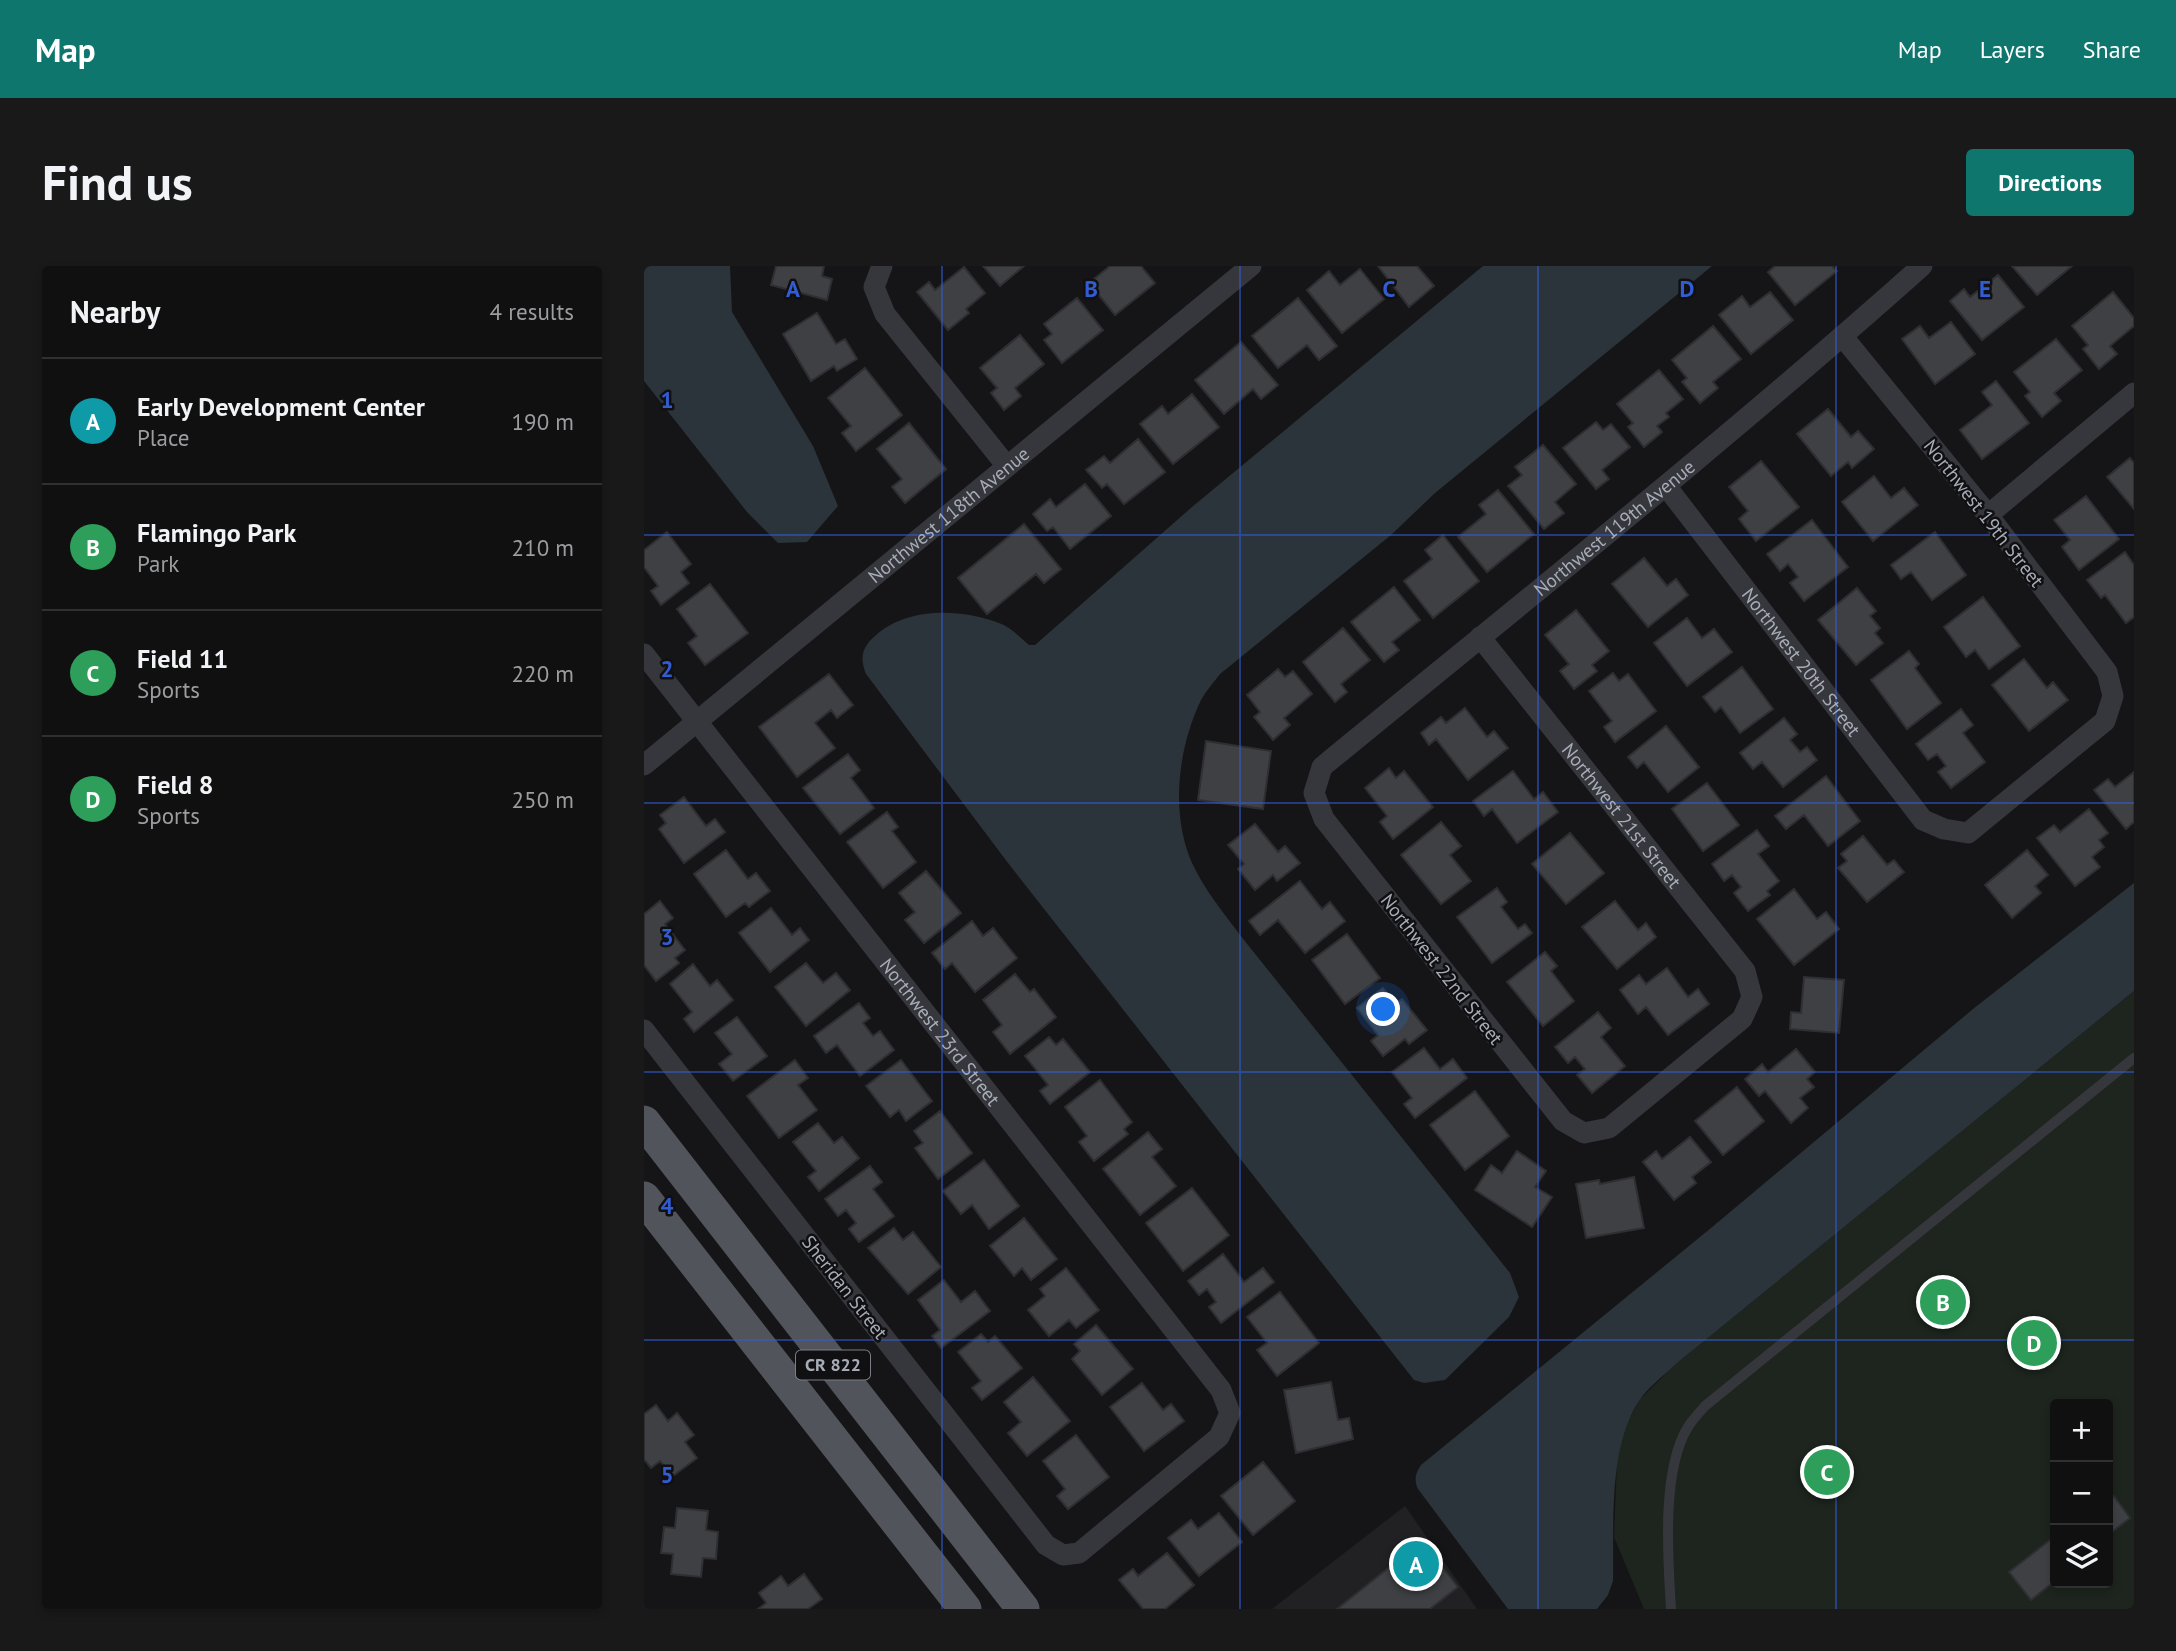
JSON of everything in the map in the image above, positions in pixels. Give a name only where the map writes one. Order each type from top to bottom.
[{"type":"main road","name":"CR 822","points":[[644,1122],[1023,1609]]},
{"type":"main road","name":"CR 822","points":[[644,1198],[965,1609]]},
{"type":"street","points":[[882,266],[874,287],[885,314],[1006,465]]},
{"type":"street","name":"Northwest 118th Avenue","points":[[644,765],[1251,266]]},
{"type":"street","name":"Northwest 119th Avenue","points":[[1314,793],[1322,767],[1666,486],[1843,337],[1922,266]]},
{"type":"street","name":"Northwest 19th Street","points":[[1843,337],[1988,515],[2107,672],[2113,696]]},
{"type":"street","points":[[1988,515],[2134,393]]},
{"type":"street","name":"Northwest 20th Street","points":[[1666,486],[1923,820],[1944,830],[1968,833],[2105,721],[2113,696]]},
{"type":"street","name":"Northwest 21st Street","points":[[1480,637],[1745,971],[1752,997],[1742,1019],[1609,1128],[1584,1133]]},
{"type":"street","name":"Northwest 23rd Street","points":[[644,654],[1221,1390],[1230,1413],[1219,1437],[1079,1553],[1063,1555],[1046,1545]]},
{"type":"street","name":"Northwest 22nd Street","points":[[1314,793],[1324,819],[1563,1121],[1584,1133]]},
{"type":"street","name":"Sheridan Street","points":[[644,1030],[1046,1545]]},
{"type":"lane","points":[[1671,1609],[1667,1520],[1675,1463],[1687,1428],[1705,1406],[2134,1058]]},
{"type":"shaded area","points":[[644,266],[730,266],[732,312],[813,446],[838,506],[807,542],[778,543],[747,512],[644,381]]},
{"type":"shaded area","points":[[1483,266],[1712,266],[1435,493],[1391,535],[1220,674],[1203,697],[1193,719],[1182,759],[1180,781],[1179,802],[1185,844],[1208,891],[1240,935],[1510,1273],[1519,1297],[1509,1317],[1445,1380],[1424,1383],[1414,1380],[1008,863],[866,674],[863,659],[867,645],[888,626],[918,615],[934,613],[984,618],[1003,625],[1029,645],[1035,645],[1192,507]]},
{"type":"shaded area","points":[[2134,883],[2134,991],[1677,1363],[1647,1391],[1629,1420],[1622,1441],[1613,1512],[1613,1581],[1608,1595],[1597,1609],[1508,1609],[1418,1489],[1416,1477],[1421,1465],[1973,1009]]},
{"type":"shaded area","points":[[2134,991],[2134,1609],[1644,1609],[1614,1537],[1617,1462],[1624,1429],[1640,1399],[1677,1363]]},
{"type":"shaded area","points":[[1405,1506],[1477,1609],[1272,1609]]},
{"type":"building","points":[[776,266],[824,266],[822,276],[832,279],[827,300],[771,285]]},
{"type":"building","points":[[983,266],[1024,266],[1000,286]]},
{"type":"building","points":[[1110,266],[1141,266],[1155,283],[1115,315],[1089,283]]},
{"type":"building","points":[[1378,266],[1417,266],[1434,286],[1409,307]]},
{"type":"building","points":[[1775,266],[1832,266],[1837,271],[1795,305],[1768,272]]},
{"type":"building","points":[[2012,266],[2072,266],[2037,295]]},
{"type":"building","points":[[964,267],[985,293],[966,309],[969,313],[948,330],[917,292],[929,282],[935,290]]},
{"type":"building","points":[[1360,269],[1384,299],[1342,333],[1307,290],[1329,271],[1340,285]]},
{"type":"building","points":[[1998,275],[2024,307],[1982,340],[1950,301],[1964,289],[1970,297]]},
{"type":"building","points":[[1770,292],[1793,320],[1751,354],[1719,315],[1742,296],[1750,307]]},
{"type":"building","points":[[2113,292],[2134,318],[2134,326],[2110,346],[2117,354],[2099,369],[2083,349],[2088,345],[2072,326]]},
{"type":"building","points":[[1077,298],[1103,330],[1062,363],[1044,340],[1052,334],[1044,324]]},
{"type":"building","points":[[1298,298],[1337,346],[1319,360],[1307,345],[1278,368],[1252,336]]},
{"type":"building","points":[[817,313],[836,344],[845,339],[857,359],[837,371],[834,366],[811,381],[783,334]]},
{"type":"building","points":[[1951,322],[1975,354],[1935,384],[1902,339],[1920,326],[1929,338]]},
{"type":"building","points":[[1713,326],[1741,359],[1713,382],[1718,388],[1700,403],[1682,382],[1687,378],[1672,360]]},
{"type":"building","points":[[1020,335],[1044,364],[1015,388],[1021,396],[1004,410],[991,393],[997,388],[980,368]]},
{"type":"building","points":[[2056,339],[2082,370],[2054,393],[2061,401],[2042,417],[2025,396],[2030,392],[2014,372]]},
{"type":"building","points":[[1241,342],[1278,385],[1261,399],[1253,389],[1224,414],[1195,380]]},
{"type":"building","points":[[865,368],[902,415],[856,451],[842,433],[851,426],[828,398]]},
{"type":"building","points":[[1659,370],[1683,399],[1666,413],[1669,417],[1657,426],[1662,432],[1644,447],[1628,427],[1633,423],[1617,404]]},
{"type":"building","points":[[1996,381],[2029,423],[1982,459],[1960,430],[1992,405],[1982,392]]},
{"type":"building","points":[[1192,394],[1219,427],[1173,464],[1140,424],[1162,406],[1168,414]]},
{"type":"building","points":[[1828,409],[1851,437],[1858,431],[1874,449],[1852,468],[1848,462],[1831,476],[1797,434]]},
{"type":"building","points":[[1596,422],[1603,430],[1611,424],[1630,447],[1602,470],[1609,479],[1596,489],[1563,448]]},
{"type":"building","points":[[909,423],[946,469],[905,503],[892,487],[902,479],[877,449]]},
{"type":"building","points":[[1138,439],[1165,472],[1124,504],[1107,484],[1102,488],[1086,470],[1104,456],[1110,463]]},
{"type":"building","points":[[1543,445],[1576,484],[1555,502],[1564,513],[1544,529],[1508,486],[1522,475],[1515,467]]},
{"type":"building","points":[[2130,458],[2134,463],[2134,509],[2107,477]]},
{"type":"building","points":[[1761,461],[1799,507],[1756,541],[1739,519],[1748,511],[1729,487]]},
{"type":"building","points":[[1874,476],[1891,498],[1904,488],[1918,505],[1873,541],[1842,502]]},
{"type":"building","points":[[1085,484],[1111,516],[1070,549],[1053,527],[1047,531],[1033,514],[1050,499],[1056,507]]},
{"type":"building","points":[[1498,490],[1534,534],[1487,572],[1458,537],[1486,514],[1479,505]]},
{"type":"building","points":[[2086,496],[2119,539],[2079,570],[2062,547],[2070,540],[2054,520]]},
{"type":"building","points":[[1812,520],[1848,567],[1804,601],[1790,583],[1798,577],[1788,564],[1780,571],[1767,554]]},
{"type":"building","points":[[1024,524],[1061,569],[1044,583],[1036,574],[987,614],[958,578]]},
{"type":"building","points":[[667,532],[691,564],[681,572],[689,583],[661,605],[651,591],[658,586],[644,567],[644,550]]},
{"type":"building","points":[[1935,532],[1966,575],[1932,600],[1911,572],[1901,579],[1891,565]]},
{"type":"building","points":[[1443,535],[1479,581],[1433,618],[1404,581],[1432,559],[1425,550]]},
{"type":"building","points":[[2125,552],[2134,565],[2134,617],[2126,623],[2105,595],[2101,598],[2087,580]]},
{"type":"building","points":[[1644,558],[1667,586],[1676,579],[1688,595],[1648,627],[1612,584]]},
{"type":"building","points":[[710,584],[748,633],[705,665],[688,643],[697,636],[677,609]]},
{"type":"building","points":[[1394,587],[1420,620],[1392,642],[1399,650],[1384,662],[1351,622]]},
{"type":"building","points":[[1857,588],[1876,611],[1870,616],[1880,628],[1875,633],[1883,643],[1856,665],[1818,620]]},
{"type":"building","points":[[1983,597],[2020,646],[1989,669],[1975,650],[1966,657],[1944,627]]},
{"type":"building","points":[[1576,610],[1609,651],[1592,665],[1597,671],[1574,689],[1560,671],[1569,664],[1545,635]]},
{"type":"building","points":[[1687,618],[1702,638],[1714,629],[1732,652],[1687,686],[1654,643]]},
{"type":"building","points":[[1343,628],[1370,660],[1341,684],[1347,692],[1335,702],[1303,662]]},
{"type":"building","points":[[1909,651],[1919,664],[1915,668],[1941,703],[1907,729],[1871,680]]},
{"type":"building","points":[[2024,659],[2047,688],[2053,682],[2068,700],[2029,731],[1992,685]]},
{"type":"building","points":[[1742,667],[1773,709],[1740,733],[1721,707],[1715,712],[1703,697]]},
{"type":"building","points":[[1278,669],[1285,677],[1293,671],[1312,694],[1284,718],[1290,725],[1273,740],[1254,717],[1260,712],[1247,695]]},
{"type":"building","points":[[1613,673],[1619,681],[1628,674],[1656,711],[1615,742],[1604,727],[1612,721],[1589,691]]},
{"type":"building","points":[[829,674],[853,705],[837,718],[831,710],[815,723],[835,748],[797,777],[759,727]]},
{"type":"building","points":[[1465,708],[1487,737],[1494,731],[1508,748],[1468,780],[1436,739],[1429,745],[1421,733],[1441,717],[1446,723]]},
{"type":"building","points":[[1961,709],[1973,725],[1963,733],[1985,762],[1951,788],[1938,772],[1946,766],[1937,754],[1928,760],[1916,744]]},
{"type":"building","points":[[1784,718],[1797,734],[1790,740],[1800,752],[1807,747],[1817,760],[1783,787],[1762,762],[1753,769],[1740,753]]},
{"type":"building","points":[[1666,726],[1699,767],[1668,792],[1644,762],[1637,768],[1628,757]]},
{"type":"building","points":[[1206,741],[1271,751],[1263,809],[1198,800]]},
{"type":"building","points":[[848,754],[860,770],[851,778],[874,808],[840,834],[803,788]]},
{"type":"building","points":[[1389,768],[1396,778],[1404,771],[1433,807],[1393,839],[1380,822],[1387,816],[1365,788]]},
{"type":"building","points":[[1513,771],[1534,799],[1543,792],[1558,812],[1517,843],[1492,809],[1484,816],[1473,801]]},
{"type":"building","points":[[2134,772],[2134,822],[2126,829],[2094,790],[2108,779],[2115,787]]},
{"type":"building","points":[[1826,776],[1860,821],[1828,846],[1804,815],[1786,829],[1775,816]]},
{"type":"building","points":[[1707,783],[1739,825],[1703,851],[1672,809]]},
{"type":"building","points":[[684,797],[706,826],[715,819],[725,832],[684,863],[659,829],[666,823],[660,815]]},
{"type":"building","points":[[2089,809],[2108,833],[2099,840],[2104,847],[2092,857],[2100,867],[2075,886],[2037,838],[2054,825],[2060,832]]},
{"type":"building","points":[[887,812],[898,827],[892,831],[916,862],[883,888],[847,842]]},
{"type":"building","points":[[1441,822],[1461,846],[1450,855],[1471,881],[1441,904],[1401,855]]},
{"type":"building","points":[[1255,824],[1278,852],[1285,846],[1300,863],[1277,881],[1273,875],[1255,890],[1238,869],[1244,864],[1228,845]]},
{"type":"building","points":[[1757,830],[1769,846],[1758,854],[1779,881],[1767,891],[1770,895],[1748,911],[1734,893],[1741,887],[1732,875],[1724,881],[1712,864]]},
{"type":"building","points":[[1570,833],[1604,873],[1566,904],[1532,864]]},
{"type":"building","points":[[1863,836],[1887,865],[1894,860],[1904,872],[1867,902],[1838,868],[1847,861],[1841,854]]},
{"type":"building","points":[[726,850],[748,879],[756,873],[770,891],[749,907],[745,903],[726,917],[694,874]]},
{"type":"building","points":[[2027,850],[2048,875],[2035,886],[2041,893],[2012,918],[1985,885]]},
{"type":"building","points":[[926,871],[961,913],[924,943],[905,920],[915,912],[899,893]]},
{"type":"building","points":[[1300,881],[1322,909],[1330,902],[1345,921],[1305,953],[1278,920],[1260,935],[1249,921]]},
{"type":"building","points":[[1497,888],[1507,902],[1501,907],[1518,929],[1525,924],[1532,933],[1492,963],[1457,917]]},
{"type":"building","points":[[1794,889],[1817,919],[1826,912],[1839,929],[1794,965],[1757,919]]},
{"type":"building","points":[[660,901],[673,918],[665,924],[685,950],[675,958],[679,963],[656,981],[644,965],[644,914]]},
{"type":"building","points":[[1615,901],[1638,930],[1646,923],[1656,937],[1617,969],[1582,927]]},
{"type":"building","points":[[771,908],[792,935],[800,928],[809,940],[770,972],[739,933]]},
{"type":"building","points":[[972,921],[983,936],[993,928],[1017,958],[975,992],[952,963],[945,969],[932,953]]},
{"type":"building","points":[[1347,934],[1380,978],[1345,1004],[1312,960]]},
{"type":"building","points":[[1545,952],[1557,966],[1551,971],[1574,1001],[1543,1026],[1507,982]]},
{"type":"building","points":[[806,963],[823,983],[836,973],[850,990],[806,1026],[775,987]]},
{"type":"building","points":[[693,964],[710,986],[717,980],[733,1000],[694,1032],[684,1019],[692,1012],[670,984]]},
{"type":"building","points":[[1667,968],[1688,997],[1698,989],[1709,1004],[1668,1035],[1646,1007],[1638,1014],[1620,990],[1639,975],[1646,984]]},
{"type":"building","points":[[1015,974],[1030,992],[1034,989],[1056,1017],[1010,1054],[993,1032],[1002,1025],[983,1000]]},
{"type":"building","points":[[1804,977],[1844,980],[1839,1033],[1790,1029],[1791,1012],[1801,1013]]},
{"type":"building","points":[[1383,988],[1395,1004],[1402,999],[1427,1030],[1409,1044],[1405,1039],[1383,1056],[1371,1041],[1378,1035],[1357,1008]]},
{"type":"building","points":[[859,1003],[870,1018],[863,1023],[873,1036],[880,1031],[894,1050],[860,1076],[837,1045],[826,1053],[814,1036]]},
{"type":"building","points":[[1598,1012],[1611,1028],[1601,1037],[1625,1066],[1592,1093],[1577,1075],[1585,1069],[1575,1057],[1568,1063],[1555,1047]]},
{"type":"building","points":[[737,1017],[767,1056],[733,1081],[719,1064],[732,1054],[715,1033]]},
{"type":"building","points":[[1049,1037],[1056,1045],[1063,1039],[1090,1072],[1050,1104],[1040,1091],[1048,1085],[1025,1056]]},
{"type":"building","points":[[1424,1048],[1440,1069],[1453,1059],[1467,1078],[1415,1118],[1404,1104],[1412,1098],[1392,1072]]},
{"type":"building","points":[[1796,1049],[1815,1072],[1807,1079],[1814,1087],[1800,1098],[1808,1108],[1791,1123],[1765,1091],[1759,1096],[1745,1079],[1762,1064],[1768,1072]]},
{"type":"building","points":[[795,1060],[808,1078],[798,1085],[817,1110],[779,1138],[747,1096]]},
{"type":"building","points":[[901,1060],[932,1101],[906,1121],[899,1110],[890,1117],[866,1086]]},
{"type":"building","points":[[1100,1080],[1132,1122],[1124,1129],[1128,1134],[1094,1161],[1079,1142],[1087,1136],[1065,1107]]},
{"type":"building","points":[[1737,1087],[1764,1121],[1723,1155],[1695,1121]]},
{"type":"building","points":[[1475,1091],[1509,1136],[1465,1170],[1430,1125]]},
{"type":"building","points":[[940,1111],[972,1153],[938,1179],[915,1148],[923,1143],[914,1131]]},
{"type":"building","points":[[818,1123],[834,1143],[842,1137],[859,1158],[819,1191],[808,1177],[816,1171],[793,1142]]},
{"type":"building","points":[[1148,1132],[1162,1149],[1152,1157],[1176,1186],[1140,1215],[1103,1169]]},
{"type":"building","points":[[1690,1137],[1711,1162],[1692,1177],[1696,1183],[1674,1200],[1643,1162],[1656,1151],[1662,1159]]},
{"type":"building","points":[[1517,1151],[1546,1171],[1535,1187],[1552,1197],[1532,1227],[1475,1190],[1491,1165],[1502,1173]]},
{"type":"building","points":[[984,1160],[1019,1206],[989,1229],[972,1205],[961,1214],[943,1191]]},
{"type":"building","points":[[870,1166],[882,1182],[873,1189],[894,1216],[859,1242],[849,1229],[856,1223],[846,1210],[838,1216],[825,1199]]},
{"type":"building","points":[[1634,1177],[1644,1228],[1586,1238],[1576,1184],[1599,1180],[1600,1184]]},
{"type":"building","points":[[1192,1188],[1229,1235],[1183,1271],[1146,1223]]},
{"type":"building","points":[[1024,1218],[1057,1259],[1031,1280],[1022,1268],[1014,1276],[990,1246]]},
{"type":"building","points":[[894,1228],[903,1240],[913,1232],[941,1267],[908,1294],[868,1248]]},
{"type":"building","points":[[1223,1254],[1244,1282],[1263,1268],[1274,1282],[1221,1323],[1209,1307],[1216,1302],[1207,1289],[1199,1295],[1188,1281]]},
{"type":"building","points":[[1066,1268],[1099,1310],[1076,1328],[1069,1320],[1049,1336],[1028,1310],[1045,1296],[1040,1289]]},
{"type":"building","points":[[944,1280],[961,1302],[975,1291],[990,1311],[941,1348],[932,1336],[940,1330],[918,1300]]},
{"type":"building","points":[[1280,1292],[1319,1343],[1277,1376],[1257,1350],[1267,1343],[1247,1317]]},
{"type":"building","points":[[1096,1325],[1133,1369],[1102,1395],[1072,1359],[1080,1351],[1074,1344]]},
{"type":"building","points":[[981,1334],[988,1342],[995,1336],[1022,1368],[982,1400],[972,1388],[981,1381],[958,1352]]},
{"type":"building","points":[[1033,1377],[1070,1421],[1027,1456],[1008,1433],[1021,1422],[1004,1402]]},
{"type":"building","points":[[1331,1382],[1338,1420],[1349,1418],[1353,1439],[1296,1453],[1284,1390]]},
{"type":"building","points":[[1142,1383],[1163,1410],[1171,1404],[1184,1421],[1144,1451],[1110,1407]]},
{"type":"building","points":[[656,1405],[668,1421],[677,1413],[694,1435],[685,1442],[697,1458],[673,1476],[660,1461],[651,1468],[644,1459],[644,1414]]},
{"type":"building","points":[[1076,1435],[1109,1477],[1068,1509],[1057,1496],[1065,1489],[1043,1461]]},
{"type":"building","points":[[1263,1462],[1295,1501],[1253,1535],[1221,1496]]},
{"type":"building","points":[[2113,1497],[2130,1518],[2113,1531],[2113,1525]]},
{"type":"building","points":[[677,1508],[708,1511],[706,1530],[718,1532],[716,1559],[703,1558],[701,1577],[671,1574],[673,1554],[661,1553],[664,1527],[675,1528]]},
{"type":"building","points":[[1219,1513],[1242,1542],[1199,1576],[1168,1538],[1191,1520],[1198,1529]]},
{"type":"building","points":[[2050,1540],[2050,1585],[2031,1600],[2009,1572]]},
{"type":"building","points":[[1422,1541],[1458,1587],[1430,1609],[1337,1609]]},
{"type":"building","points":[[1167,1553],[1194,1585],[1165,1609],[1143,1609],[1119,1580],[1133,1569],[1138,1576]]},
{"type":"building","points":[[804,1574],[822,1599],[808,1609],[758,1609],[766,1603],[759,1593],[781,1576],[788,1586]]},
{"type":"place","name":"Flamingo Park","points":[[1943,1302]]},
{"type":"place","name":"Field 8","points":[[2034,1343]]},
{"type":"place","name":"Field 11","points":[[1827,1472]]},
{"type":"place","name":"Early Development Center","points":[[1416,1564]]}]
